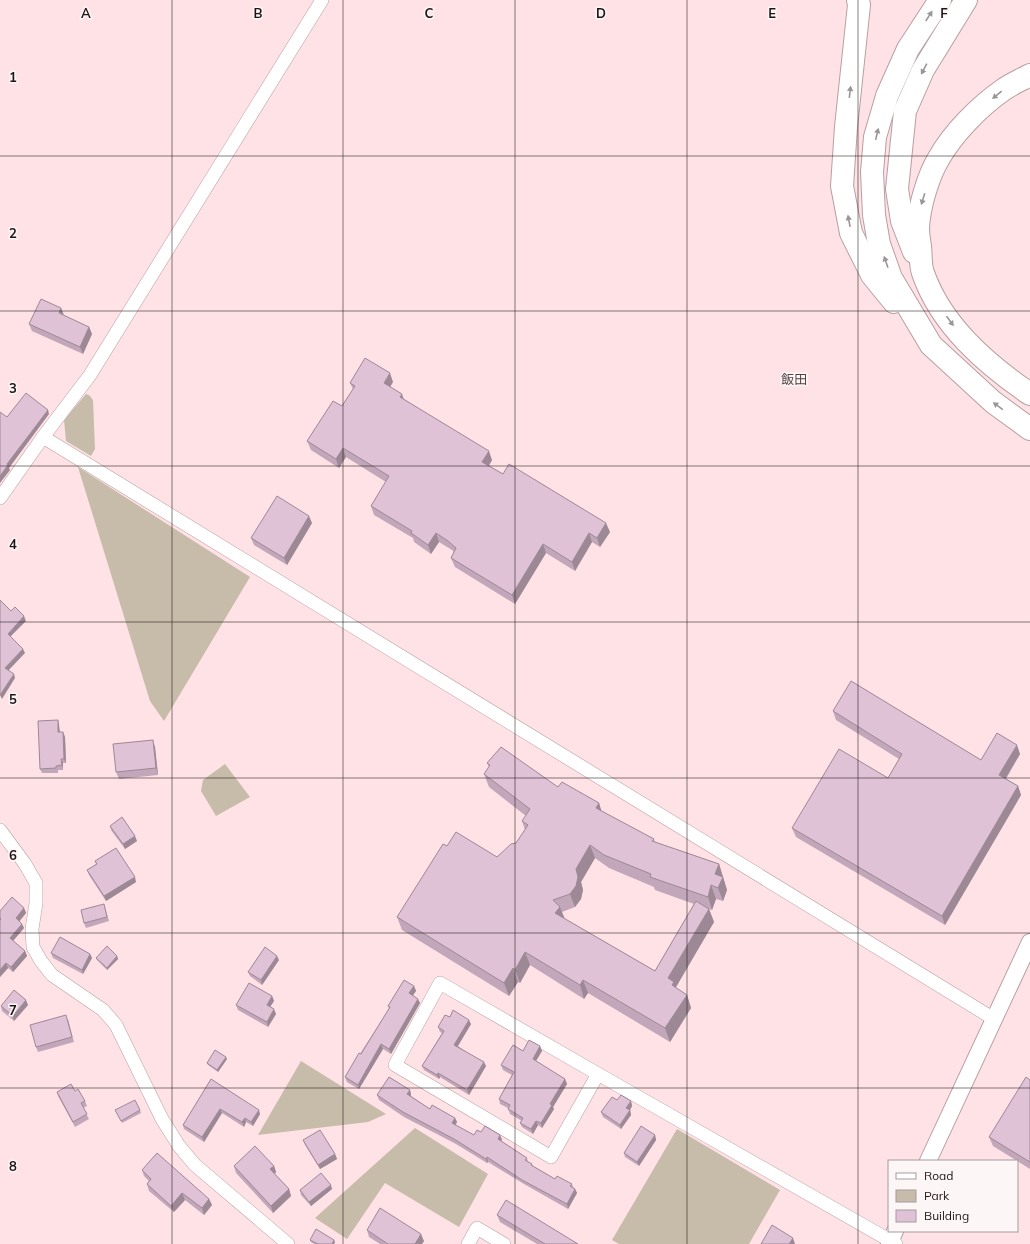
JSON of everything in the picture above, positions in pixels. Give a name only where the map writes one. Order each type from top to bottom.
[{"type":"highway","points":[[858,0],[859,5],[846,127],[842,186],[851,234],[872,275],[931,345],[993,402],[1030,429]]},
{"type":"highway","points":[[931,345],[891,278],[880,244],[874,215],[872,172],[875,137],[887,96],[908,49],[940,0]]},
{"type":"highway","points":[[966,0],[923,70],[905,111],[897,189],[902,221],[922,272],[936,301],[962,337],[1003,375],[1030,394]]},
{"type":"highway","points":[[922,272],[918,228],[921,208],[929,181],[939,158],[957,133],[979,110],[1004,90],[1030,76]]},
{"type":"street","points":[[0,498],[43,437],[90,375],[322,0]]},
{"type":"street","points":[[43,437],[994,1019]]},
{"type":"street","points":[[0,830],[25,864],[36,883],[36,902],[32,929],[33,948],[40,961],[52,975],[103,1010],[116,1025],[162,1120],[179,1146],[194,1165],[282,1242]]},
{"type":"street","points":[[928,1160],[1030,942]]},
{"type":"street","points":[[598,1074],[552,1157],[395,1064],[440,982],[598,1074],[893,1240]]},
{"type":"street","points":[[468,1244],[476,1228],[504,1244]]},
{"type":"green space","points":[[86,394],[93,400],[95,449],[91,456],[66,441],[64,420]]},
{"type":"green space","points":[[78,467],[250,577],[164,721],[150,701]]},
{"type":"green space","points":[[225,764],[250,797],[216,816],[201,791],[203,780]]},
{"type":"green space","points":[[301,1061],[386,1114],[368,1122],[258,1135]]},
{"type":"green space","points":[[415,1128],[488,1174],[459,1227],[385,1183],[347,1239],[315,1218]]},
{"type":"green space","points":[[677,1129],[780,1190],[749,1244],[619,1244],[612,1240]]},
{"type":"building","points":[[41,299],[61,308],[59,313],[89,327],[80,347],[29,324]]},
{"type":"building","points":[[365,358],[390,373],[384,383],[402,394],[400,397],[489,451],[482,462],[503,474],[509,464],[606,523],[597,538],[589,533],[572,562],[543,544],[512,595],[451,558],[456,548],[436,533],[428,545],[411,533],[412,531],[371,506],[389,476],[343,448],[336,459],[307,441],[333,401],[342,406],[355,386],[350,383]]},
{"type":"building","points":[[26,393],[48,410],[7,464],[8,465],[0,476],[0,412],[7,417]]},
{"type":"building","points":[[277,496],[309,516],[284,558],[251,538]]},
{"type":"building","points":[[0,600],[11,611],[15,607],[24,616],[8,634],[23,649],[5,668],[14,674],[0,695]]},
{"type":"building","points":[[851,681],[981,760],[997,733],[1017,745],[999,775],[1018,786],[942,916],[792,828],[839,749],[888,778],[902,754],[833,711]]},
{"type":"building","points":[[58,720],[58,732],[63,732],[64,759],[61,759],[62,765],[56,766],[56,768],[40,769],[38,721]]},
{"type":"building","points":[[153,740],[156,768],[116,772],[113,744]]},
{"type":"building","points":[[501,747],[558,787],[562,782],[599,803],[596,808],[654,839],[652,841],[719,864],[715,874],[723,877],[718,888],[711,885],[708,897],[650,877],[651,874],[604,855],[590,845],[576,869],[578,877],[576,886],[570,894],[553,900],[560,907],[555,913],[655,971],[696,901],[709,909],[668,978],[674,982],[672,985],[687,995],[665,1028],[583,980],[580,985],[525,952],[515,970],[513,968],[504,983],[397,917],[443,844],[447,846],[456,832],[497,857],[511,844],[516,843],[528,825],[522,821],[530,809],[484,774],[490,765],[487,763]]},
{"type":"building","points":[[122,817],[135,836],[123,844],[110,826]]},
{"type":"building","points":[[116,848],[135,877],[104,896],[87,870],[97,864],[95,861]]},
{"type":"building","points":[[12,897],[24,908],[16,918],[22,924],[10,938],[25,951],[11,967],[6,963],[0,970],[0,911]]},
{"type":"building","points":[[104,904],[107,917],[84,923],[81,910]]},
{"type":"building","points":[[60,937],[90,954],[82,970],[51,953]]},
{"type":"building","points":[[107,946],[117,956],[107,968],[96,958]]},
{"type":"building","points":[[265,947],[277,956],[261,980],[248,972]]},
{"type":"building","points":[[404,980],[414,986],[409,993],[418,999],[389,1049],[381,1044],[358,1085],[345,1077],[359,1053],[361,1054],[390,1007],[388,1006]]},
{"type":"building","points":[[249,983],[272,996],[267,1005],[274,1009],[267,1022],[236,1005]]},
{"type":"building","points":[[14,990],[26,1000],[13,1016],[1,1006]]},
{"type":"building","points":[[453,1010],[469,1020],[454,1045],[484,1062],[467,1090],[438,1073],[437,1075],[422,1066],[444,1031],[438,1027],[445,1015],[450,1017]]},
{"type":"building","points":[[66,1015],[72,1037],[36,1047],[30,1025]]},
{"type":"building","points":[[529,1040],[540,1046],[533,1059],[565,1079],[541,1123],[536,1121],[531,1129],[520,1123],[523,1118],[508,1109],[510,1105],[499,1099],[514,1072],[501,1065],[513,1045],[523,1051]]},
{"type":"building","points":[[215,1050],[226,1057],[217,1070],[207,1063]]},
{"type":"building","points":[[389,1077],[410,1090],[407,1094],[430,1109],[432,1105],[455,1118],[452,1123],[474,1135],[477,1130],[481,1132],[485,1126],[500,1135],[498,1139],[527,1158],[525,1160],[532,1164],[531,1165],[555,1179],[557,1176],[572,1184],[570,1186],[575,1189],[567,1204],[522,1180],[487,1157],[486,1159],[454,1139],[403,1112],[377,1095]]},
{"type":"building","points":[[1026,1077],[1030,1080],[1030,1162],[989,1137]]},
{"type":"building","points":[[211,1079],[259,1110],[251,1122],[245,1118],[242,1122],[220,1109],[202,1137],[183,1125]]},
{"type":"building","points":[[71,1084],[75,1091],[78,1089],[85,1101],[81,1103],[87,1114],[73,1122],[57,1092]]},
{"type":"building","points":[[621,1095],[631,1101],[626,1108],[630,1110],[620,1125],[601,1112],[612,1097],[617,1100]]},
{"type":"building","points":[[135,1100],[140,1110],[121,1121],[115,1110]]},
{"type":"building","points":[[641,1126],[655,1135],[637,1162],[624,1153]]},
{"type":"building","points":[[320,1130],[335,1154],[318,1165],[303,1140]]},
{"type":"building","points":[[255,1146],[274,1166],[270,1169],[289,1189],[271,1206],[234,1166]]},
{"type":"building","points":[[157,1153],[209,1199],[202,1208],[182,1193],[171,1206],[147,1184],[151,1179],[142,1170]]},
{"type":"building","points":[[321,1173],[331,1185],[309,1202],[300,1190]]},
{"type":"building","points":[[506,1200],[578,1244],[545,1244],[497,1215]]},
{"type":"building","points":[[380,1208],[421,1234],[415,1244],[388,1244],[367,1230]]},
{"type":"building","points":[[772,1225],[793,1238],[789,1244],[761,1244]]},
{"type":"building","points":[[316,1229],[334,1240],[332,1244],[318,1244],[310,1240]]},
{"type":"district","name":"飯田","points":[[794,379]]}]
